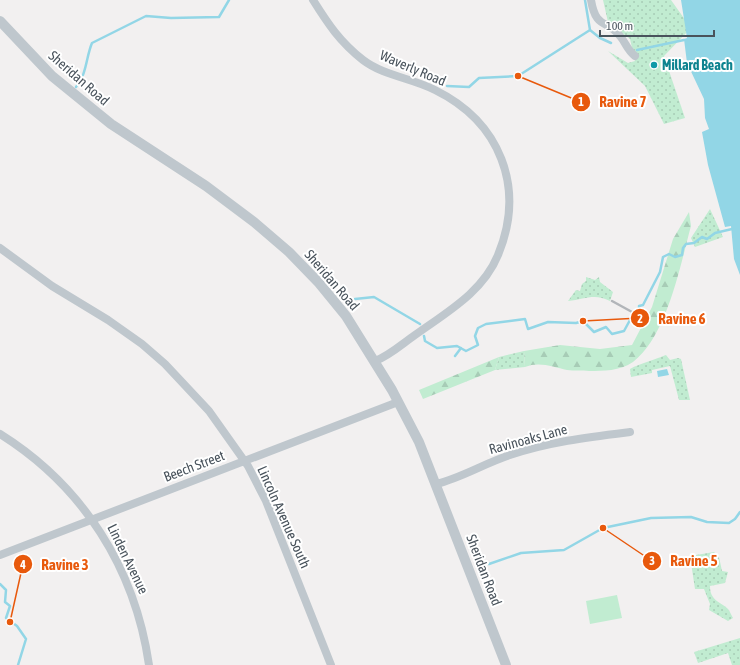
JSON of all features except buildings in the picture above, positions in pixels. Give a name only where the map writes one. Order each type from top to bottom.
[{"type":"street","name":"Waverly Road","points":[[313,0],[324,20],[343,42],[364,60],[386,73],[434,89],[468,111],[488,134],[501,154],[509,186],[509,213],[506,230],[492,269],[476,289],[457,305],[390,353],[375,361]]},
{"type":"street","points":[[591,0],[599,21],[619,34],[629,52],[636,56]]},
{"type":"street","name":"Sheridan Road","points":[[0,22],[52,76],[111,124],[206,186],[254,222],[289,252],[319,283],[346,316],[375,361],[419,442],[506,665]]},
{"type":"street","name":"Lincoln Avenue South","points":[[0,248],[52,286],[108,320],[165,364],[209,411],[244,460],[266,501],[331,665]]},
{"type":"street","name":"Beech Street","points":[[0,555],[398,402]]},
{"type":"street","name":"Ravinoaks Lane","points":[[436,484],[510,455],[530,449],[585,438],[630,432]]},
{"type":"street","name":"Linden Avenue","points":[[0,434],[29,454],[56,477],[92,519],[127,581],[143,630],[149,665]]},
{"type":"green space","points":[[603,0],[671,0],[691,28],[664,56],[685,118],[664,124],[645,86],[608,51],[628,63],[635,61],[630,39],[608,22]]},
{"type":"green space","points":[[710,209],[723,237],[695,247],[691,238]]},
{"type":"green space","points":[[689,212],[691,226],[671,299],[655,335],[645,350],[633,362],[617,369],[600,371],[567,370],[541,365],[530,365],[525,367],[524,351],[560,345],[600,349],[632,345],[652,307],[673,239]]},
{"type":"green space","points":[[586,277],[595,280],[599,277],[600,282],[613,292],[610,301],[600,297],[590,297],[568,301],[576,290],[580,291],[582,284],[586,281]]},
{"type":"green space","points":[[524,351],[525,367],[495,370],[499,357]]},
{"type":"green space","points":[[666,355],[670,360],[678,358],[681,359],[690,400],[679,400],[670,366],[652,370],[652,373],[631,377],[630,369]]},
{"type":"green space","points":[[499,357],[495,370],[423,399],[419,390]]},
{"type":"green space","points":[[714,552],[719,557],[722,571],[728,572],[725,583],[710,586],[710,591],[716,600],[728,609],[733,618],[728,621],[709,610],[710,604],[704,589],[695,589],[690,556]]},
{"type":"green space","points":[[617,595],[622,618],[590,624],[586,601]]},
{"type":"green space","points":[[740,638],[740,665],[732,665],[728,653],[698,663],[694,652]]},
{"type":"water","points":[[681,0],[740,0],[740,275],[734,259],[731,226],[725,227],[708,165],[702,132],[709,129],[705,118],[704,99],[687,63],[684,39],[687,38]]},
{"type":"water","points":[[667,369],[669,375],[658,377],[657,371]]},
{"type":"waterway","points":[[76,87],[82,77],[92,43],[146,16],[171,18],[219,17],[229,0]]},
{"type":"waterway","points":[[585,0],[590,30],[600,38],[611,43]]},
{"type":"waterway","points":[[447,86],[469,87],[479,78],[518,76],[590,30]]},
{"type":"waterway","points":[[637,50],[684,40]]},
{"type":"waterway","points":[[424,336],[425,341],[437,348],[457,346],[466,351],[478,345],[475,336],[478,328],[486,324],[525,319],[528,329],[548,322],[576,323],[583,321],[594,332],[606,327],[612,334],[624,331],[630,320],[639,311],[639,306],[643,305],[660,272],[663,257],[669,254],[675,257],[682,255],[683,248],[686,244],[694,243],[702,237],[707,239],[715,233],[732,229]]},
{"type":"waterway","points":[[355,299],[374,297],[420,324]]},
{"type":"waterway","points":[[455,356],[461,348]]},
{"type":"waterway","points":[[489,564],[521,553],[564,550],[603,528],[651,518],[691,517],[707,522],[729,523],[735,519],[740,512]]},
{"type":"waterway","points":[[0,584],[6,590],[5,602],[10,606],[6,618],[17,626],[26,639],[18,665]]},
{"type":"railway","points":[[612,301],[643,318]]},
{"type":"place","name":"Millard Beach","points":[[654,65]]},
{"type":"place","name":"Ravine 7","points":[[518,76]]},
{"type":"place","name":"Ravine 6","points":[[583,321]]},
{"type":"place","name":"Ravine 5","points":[[603,528]]},
{"type":"place","name":"Ravine 3","points":[[10,622]]}]
